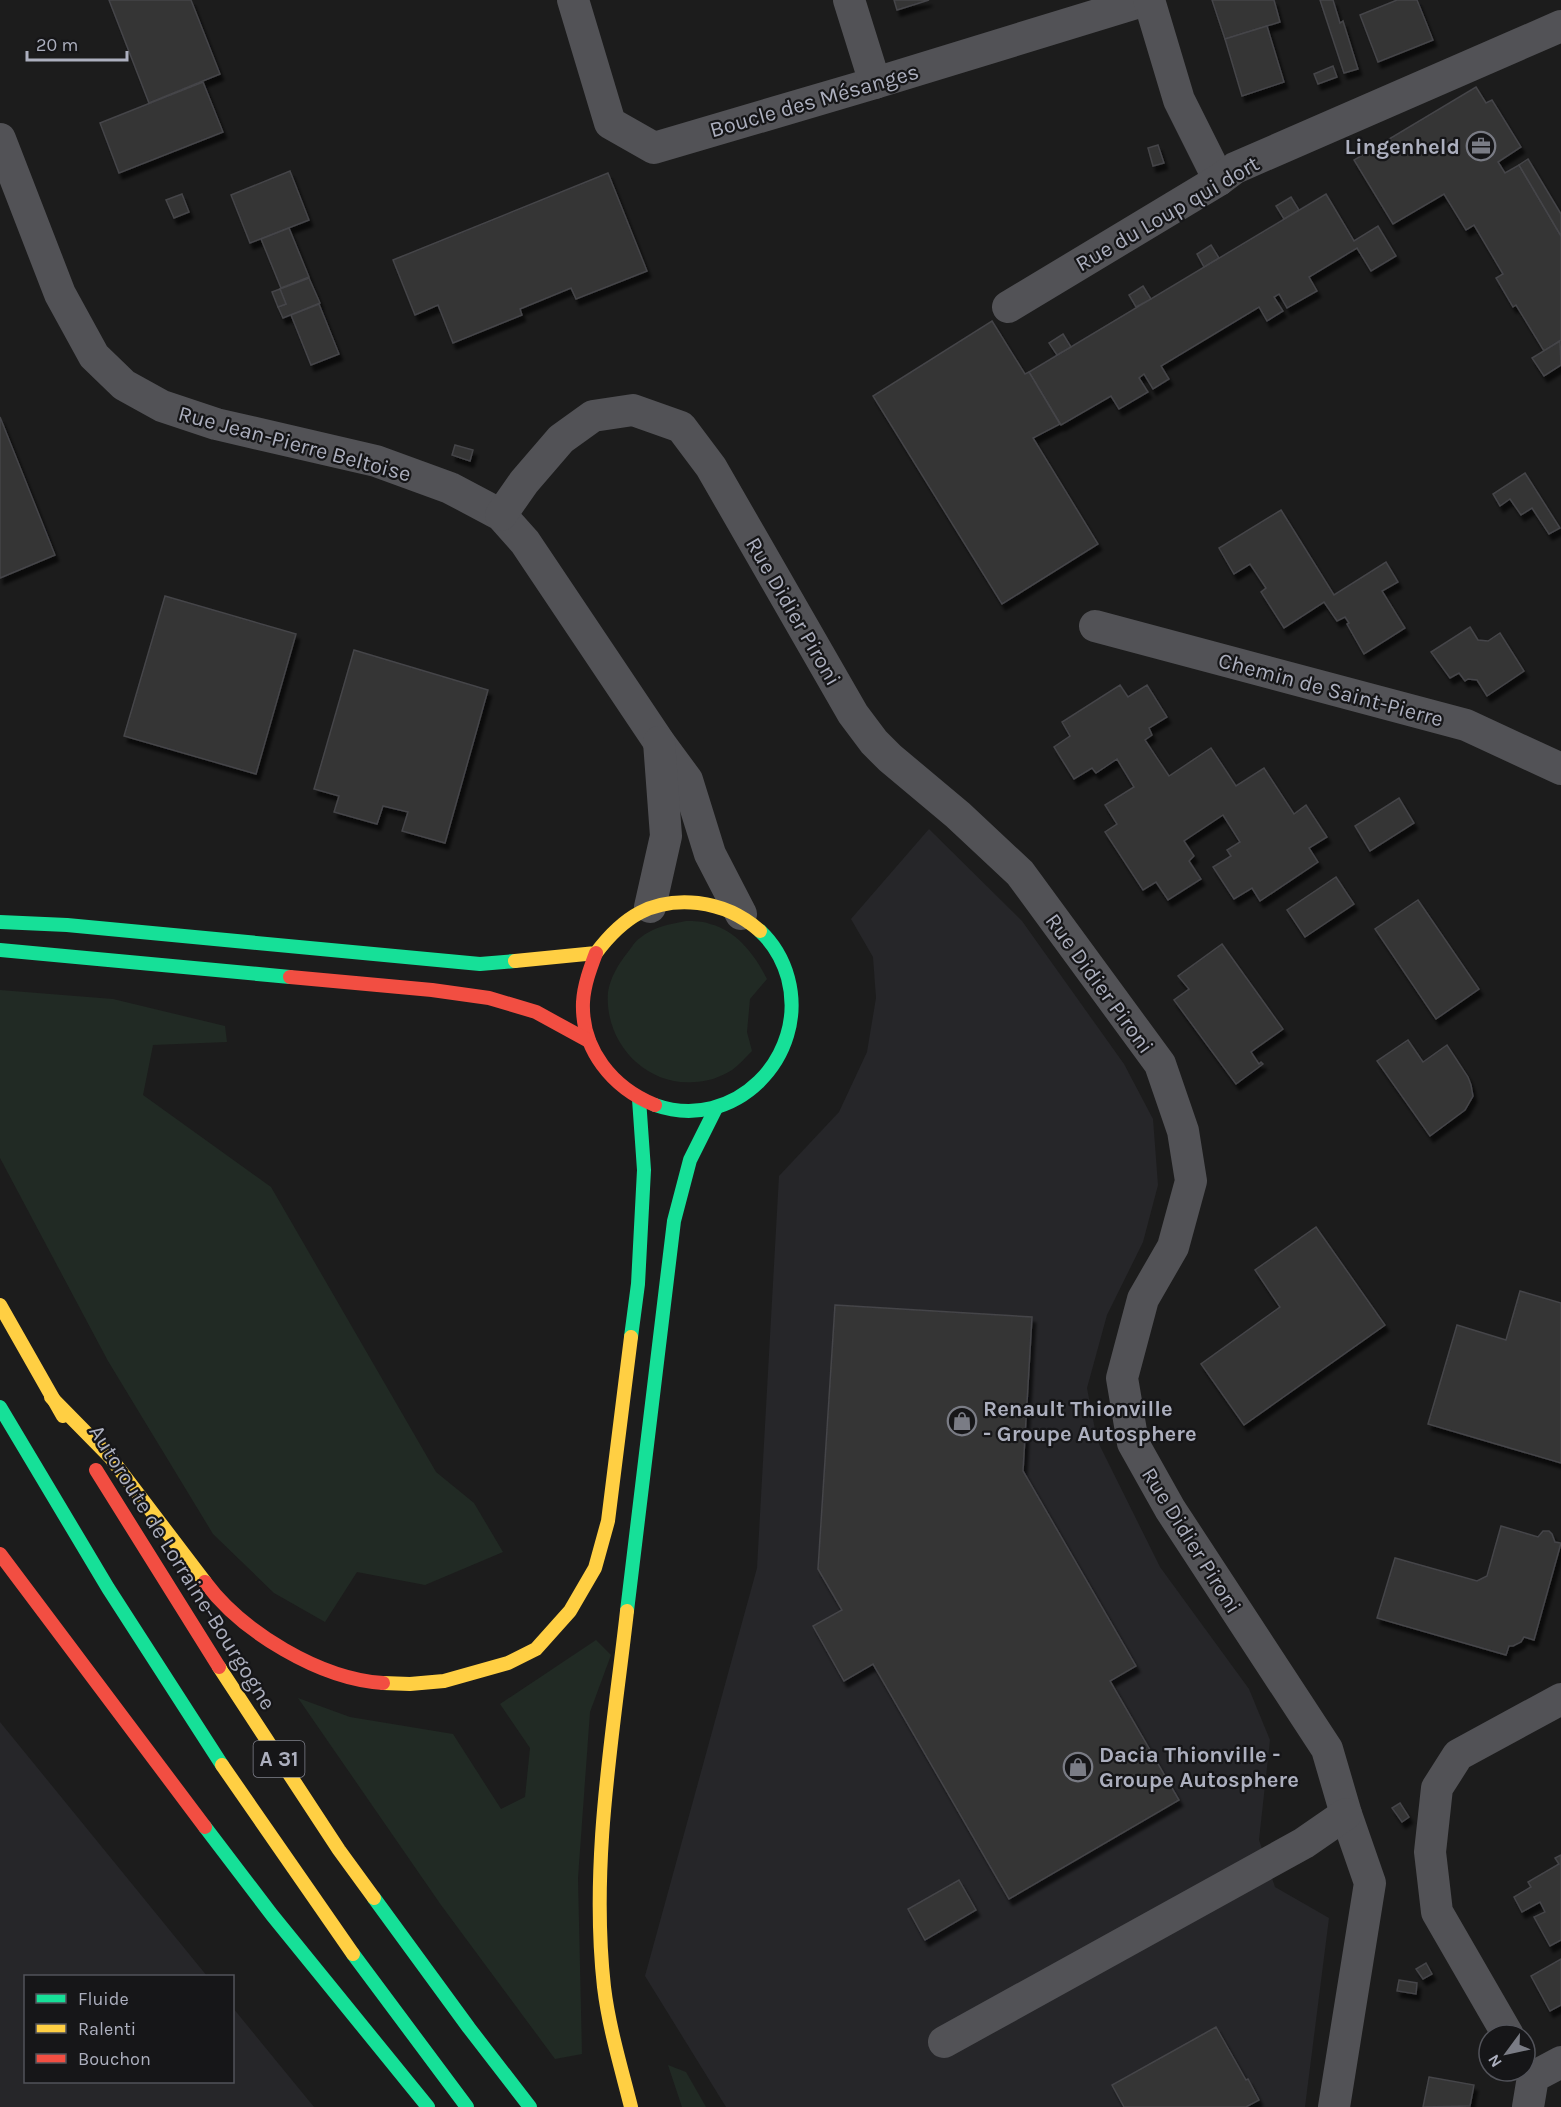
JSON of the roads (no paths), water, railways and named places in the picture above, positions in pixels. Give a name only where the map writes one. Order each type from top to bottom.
[{"type":"main road","points":[[696,900],[741,914],[768,937],[786,967],[793,1002],[789,1036],[773,1068],[748,1093],[716,1108],[690,1112],[664,1109],[639,1099],[618,1084],[600,1065],[589,1041],[583,1011],[585,981],[596,953],[610,934],[628,919],[650,907],[672,901],[696,900]]},
{"type":"main road","points":[[0,921],[67,925],[480,964],[596,953]]},
{"type":"main road","points":[[0,950],[420,988],[489,998],[536,1012],[589,1041]]},
{"type":"main road","points":[[51,1396],[110,1457],[219,1601],[279,1647],[315,1665],[344,1674],[373,1682],[410,1684],[444,1681],[508,1663],[536,1649],[570,1611],[595,1568],[608,1521],[638,1284],[644,1170],[639,1099]]},
{"type":"main road","points":[[631,2107],[608,2012],[603,1964],[600,1888],[605,1799],[674,1221],[690,1161],[716,1108]]},
{"type":"main road","name":"Autoroute de Lorraine-Bourgogne","points":[[0,1305],[51,1396],[209,1653],[339,1850],[469,2028],[530,2107]]},
{"type":"main road","name":"A 31","points":[[0,1407],[92,1564],[238,1790],[325,1917],[467,2107]]},
{"type":"main road","points":[[0,1554],[113,1707],[272,1915],[428,2107]]},
{"type":"street","name":"Boucle des Mésanges","points":[[573,0],[610,123],[654,147],[1148,0]]},
{"type":"street","points":[[849,0],[875,83]]},
{"type":"street","points":[[1148,0],[1179,100],[1219,180]]},
{"type":"street","name":"Rue du Loup qui dort","points":[[1008,307],[1219,180],[1235,168],[1561,26]]},
{"type":"street","name":"Rue Jean-Pierre Beltoise","points":[[0,139],[60,294],[94,356],[124,385],[162,406],[216,424],[376,461],[450,488],[501,515],[525,542],[687,780],[710,854],[741,914]]},
{"type":"street","name":"Rue Didier Pironi","points":[[501,515],[524,482],[561,439],[593,416],[633,410],[681,428],[711,467],[854,714],[874,742],[1020,873],[1160,1064],[1183,1131],[1191,1181],[1173,1247],[1143,1299],[1122,1378],[1133,1443],[1170,1509],[1328,1749],[1346,1814],[1370,1883],[1334,2107]]},
{"type":"street","name":"Chemin de Saint-Pierre","points":[[1095,626],[1466,725],[1561,769]]},
{"type":"street","name":"Rue Jean-Pierre Beltoise","points":[[650,907],[666,836],[659,742]]},
{"type":"street","points":[[1501,2023],[1437,1912],[1430,1852],[1437,1788],[1458,1755],[1561,1699]]},
{"type":"street","points":[[944,2042],[1304,1843],[1346,1814]]},
{"type":"street","points":[[1537,2077],[1561,2062]]},
{"type":"place","name":"Lingenheld","points":[[1481,146]]},
{"type":"place","name":"Renault Thionville - Groupe Autosphere","points":[[962,1421]]},
{"type":"place","name":"Dacia Thionville - Groupe Autosphere","points":[[1078,1767]]}]
